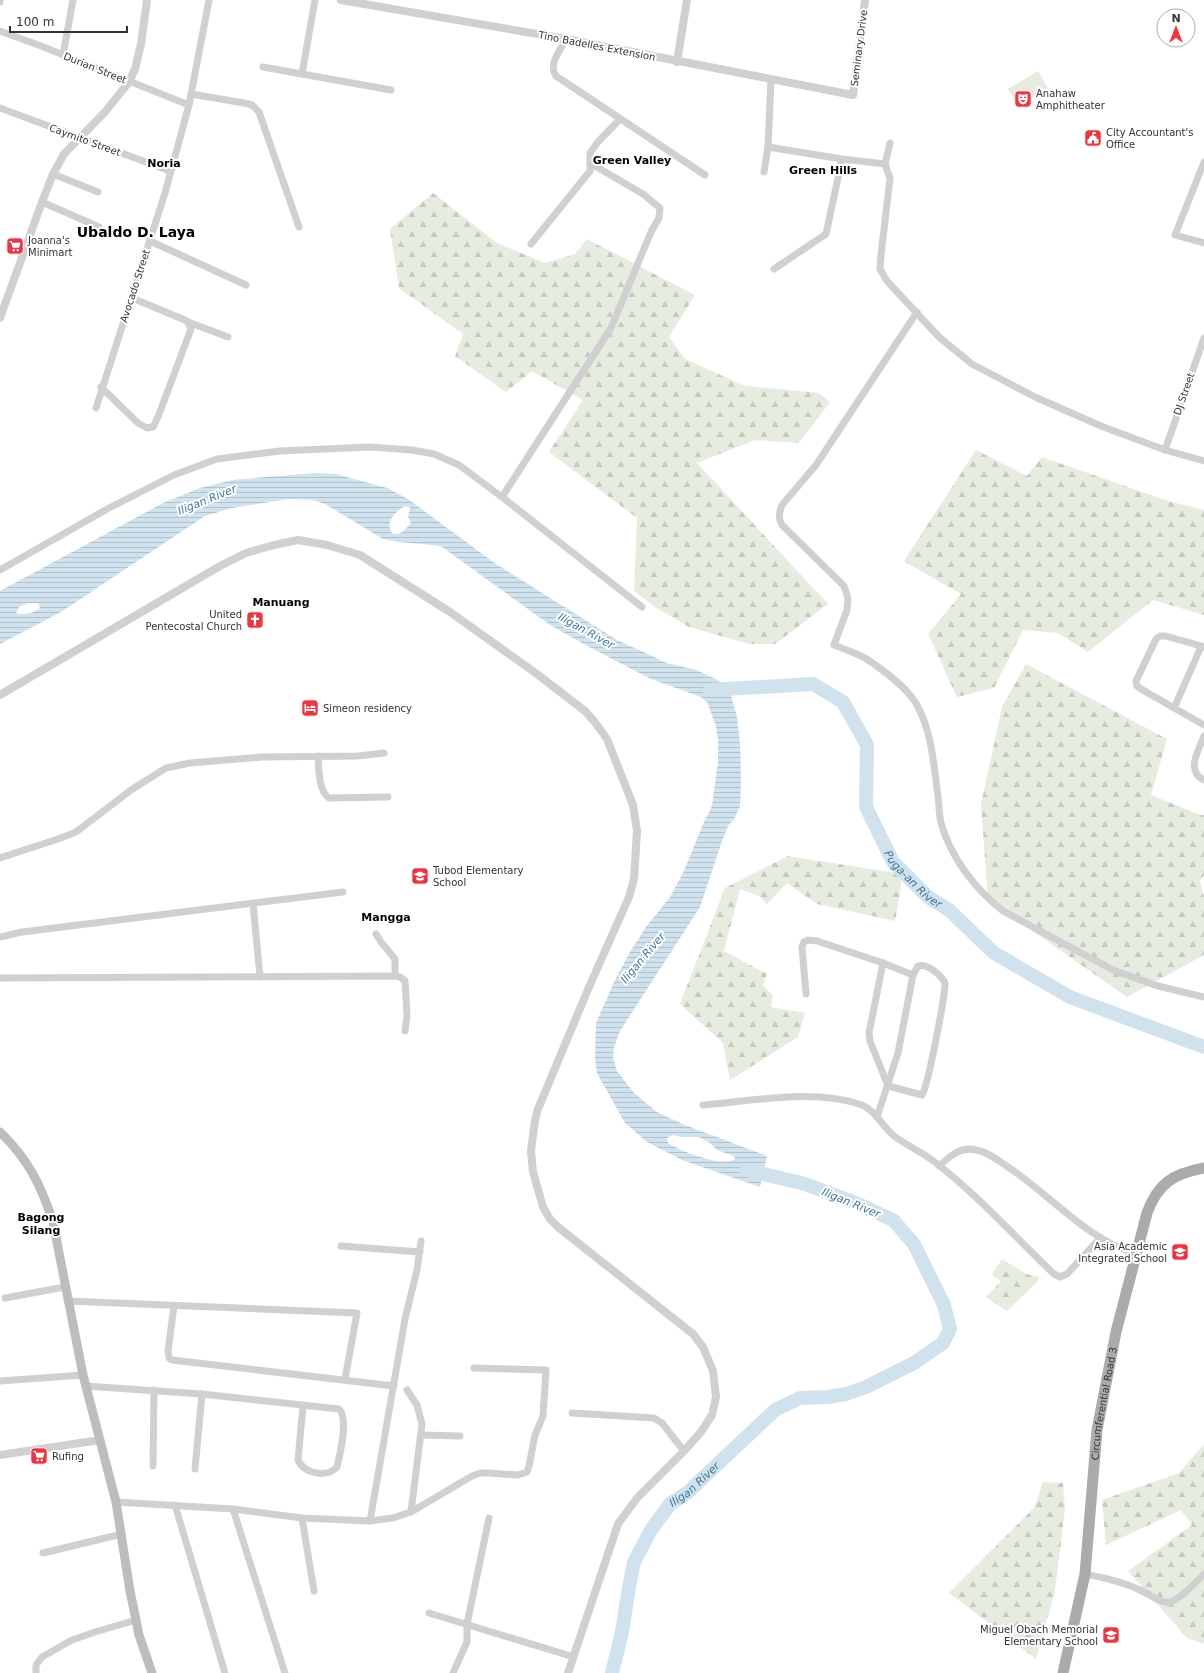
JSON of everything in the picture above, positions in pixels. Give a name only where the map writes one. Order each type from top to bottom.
[{"type":"main road","points":[[0,1132],[23,1157],[33,1172],[46,1200],[57,1241],[82,1375],[116,1502],[136,1620],[145,1654],[152,1673]]},
{"type":"main road","name":"Circumferential Road 3","points":[[1063,1673],[1085,1574],[1097,1430],[1116,1332],[1147,1213],[1153,1197],[1164,1183],[1188,1171],[1204,1168]]},
{"type":"street","points":[[63,55],[73,0]]},
{"type":"street","points":[[0,318],[53,174],[64,154],[105,112],[129,82],[135,69],[141,44],[147,0]]},
{"type":"street","name":"Avocado Street","points":[[96,408],[101,387],[150,241],[189,105],[209,0]]},
{"type":"street","points":[[302,74],[315,0]]},
{"type":"street","name":"Tino Badelles Extension","points":[[341,0],[566,39],[677,62],[853,95]]},
{"type":"street","points":[[677,62],[687,0]]},
{"type":"street","name":"Seminary Drive","points":[[853,95],[865,0]]},
{"type":"street","name":"Durian Street","points":[[0,31],[189,105]]},
{"type":"street","points":[[566,39],[554,61],[554,72],[556,76],[705,175]]},
{"type":"street","points":[[263,67],[391,90]]},
{"type":"street","points":[[764,172],[768,147],[771,80]]},
{"type":"street","points":[[191,94],[248,104],[257,108],[299,227]]},
{"type":"street","name":"Caymito Street","points":[[0,108],[170,171]]},
{"type":"street","points":[[531,244],[590,171],[590,153],[597,143],[620,119]]},
{"type":"street","points":[[890,143],[885,164],[890,178],[880,255],[880,269],[887,281],[939,337],[972,364],[1042,400],[1101,426],[1165,450],[1204,461]]},
{"type":"street","points":[[768,147],[842,160],[885,164]]},
{"type":"street","points":[[774,269],[826,234],[842,160]]},
{"type":"street","points":[[1204,162],[1175,235],[1204,243]]},
{"type":"street","points":[[502,497],[611,328],[651,232],[659,218],[660,208],[643,194],[590,163]]},
{"type":"street","points":[[53,174],[98,192]]},
{"type":"street","points":[[42,202],[99,227]]},
{"type":"street","points":[[150,241],[246,285]]},
{"type":"street","points":[[132,298],[228,337]]},
{"type":"street","points":[[917,312],[816,465],[782,505],[779,512],[779,519],[782,525],[844,586],[848,598],[847,610],[834,645],[864,658],[887,674],[898,683],[918,707],[931,743],[941,822],[959,863],[975,885],[990,901],[1003,911],[1113,970],[1158,986],[1204,997]]},
{"type":"street","points":[[101,387],[138,423],[147,428],[153,427],[158,418],[191,329],[188,322]]},
{"type":"street","name":"DJ Street","points":[[1165,450],[1204,338]]},
{"type":"street","points":[[0,570],[109,508],[174,475],[217,459],[280,451],[370,447],[412,450],[434,454],[459,465],[642,607]]},
{"type":"street","points":[[0,695],[220,566],[246,553],[298,540],[327,545],[360,555],[456,616],[538,674],[594,720],[607,740],[633,805],[637,831],[634,879],[629,897],[538,1109],[532,1132],[531,1151],[533,1172],[543,1206],[550,1219],[693,1334],[703,1347],[713,1371],[716,1397],[712,1415],[701,1432],[637,1498],[618,1524],[568,1673]]},
{"type":"street","points":[[1174,708],[1202,647],[1166,636],[1160,636],[1156,639],[1136,680],[1137,686],[1141,689],[1174,708],[1204,725]]},
{"type":"street","points":[[1204,736],[1194,762],[1194,770],[1199,778],[1204,780]]},
{"type":"street","points":[[0,858],[76,832],[131,790],[166,768],[190,763],[286,756],[358,756],[384,753]]},
{"type":"street","points":[[318,756],[322,790],[325,796],[329,798],[388,797]]},
{"type":"street","points":[[0,937],[29,931],[343,892]]},
{"type":"street","points":[[253,903],[260,977]]},
{"type":"street","points":[[376,934],[395,958],[395,976]]},
{"type":"street","points":[[806,994],[802,947],[804,942],[808,940],[817,941],[914,975]]},
{"type":"street","points":[[883,963],[869,1033],[870,1041],[888,1086]]},
{"type":"street","points":[[877,1117],[898,1053],[914,975],[918,966],[924,965],[932,970],[945,983],[930,1071],[922,1095],[888,1086]]},
{"type":"street","points":[[0,978],[395,976],[400,977],[405,982],[407,1016],[405,1031]]},
{"type":"street","points":[[703,1105],[807,1096],[825,1096],[862,1105],[870,1108],[889,1132],[903,1143],[932,1160],[989,1209],[1036,1257],[1058,1276],[1067,1274],[1100,1238]]},
{"type":"street","points":[[939,1166],[955,1153],[962,1150],[976,1149],[991,1155],[1027,1180],[1070,1216],[1100,1238],[1119,1248],[1136,1254]]},
{"type":"street","points":[[370,1521],[405,1319],[417,1270],[421,1241]]},
{"type":"street","points":[[341,1246],[420,1252]]},
{"type":"street","points":[[5,1298],[65,1287]]},
{"type":"street","points":[[68,1301],[357,1313],[345,1379]]},
{"type":"street","points":[[174,1306],[168,1351],[170,1360],[345,1379],[394,1386]]},
{"type":"street","points":[[116,1502],[234,1509],[302,1518],[370,1521],[393,1518],[412,1512],[472,1476],[480,1473],[488,1472],[518,1475],[527,1472],[535,1435],[543,1416],[546,1370],[474,1368]]},
{"type":"street","points":[[0,1381],[82,1375]]},
{"type":"street","points":[[86,1386],[202,1394],[339,1409],[342,1412],[343,1428],[340,1455],[337,1468],[334,1471],[327,1473],[317,1472],[306,1470],[300,1466],[298,1460],[303,1406]]},
{"type":"street","points":[[153,1466],[154,1390]]},
{"type":"street","points":[[407,1390],[421,1413],[422,1424],[412,1512]]},
{"type":"street","points":[[195,1469],[202,1394]]},
{"type":"street","points":[[572,1413],[654,1418],[662,1423],[684,1451]]},
{"type":"street","points":[[421,1435],[460,1436]]},
{"type":"street","points":[[0,1454],[100,1440]]},
{"type":"street","points":[[175,1505],[225,1673]]},
{"type":"street","points":[[234,1509],[285,1673]]},
{"type":"street","points":[[302,1518],[314,1591]]},
{"type":"street","points":[[453,1673],[467,1642],[467,1624],[489,1518]]},
{"type":"street","points":[[43,1553],[122,1534]]},
{"type":"street","points":[[1085,1574],[1142,1590],[1163,1602],[1176,1600],[1204,1574]]},
{"type":"street","points":[[429,1613],[574,1657]]},
{"type":"street","points":[[36,1673],[36,1665],[42,1657],[72,1640],[136,1620]]},
{"type":"green space","points":[[1038,71],[1048,88],[1018,106],[1008,89]]},
{"type":"green space","points":[[433,193],[497,243],[545,263],[575,254],[587,239],[695,295],[669,337],[685,359],[745,386],[819,393],[830,402],[799,443],[755,440],[697,463],[828,604],[775,644],[749,644],[689,627],[655,607],[634,591],[637,518],[549,452],[583,400],[532,371],[506,392],[455,356],[463,334],[399,288],[390,229]]},
{"type":"green space","points":[[976,450],[1027,476],[1042,457],[1168,501],[1204,510],[1204,615],[1153,600],[1088,652],[1058,633],[1023,630],[994,688],[957,697],[928,634],[961,594],[904,561]]},
{"type":"green space","points":[[1026,664],[1167,739],[1151,795],[1204,815],[1204,875],[1200,882],[1204,896],[1204,955],[1127,997],[988,900],[981,804],[1002,707]]},
{"type":"green space","points":[[788,856],[903,874],[895,921],[817,904],[787,883],[767,904],[759,896],[740,889],[724,951],[767,974],[763,985],[773,996],[771,1007],[805,1013],[798,1037],[730,1080],[723,1043],[680,1004],[725,888]]},
{"type":"green space","points":[[1002,1259],[1026,1274],[1039,1277],[1038,1281],[1007,1311],[986,1297],[1001,1281],[992,1275]]},
{"type":"green space","points":[[1204,1444],[1204,1644],[1187,1638],[1128,1571],[1192,1525],[1181,1510],[1106,1545],[1102,1500],[1179,1473]]},
{"type":"green space","points":[[1043,1482],[1063,1483],[1065,1509],[1055,1591],[1036,1659],[949,1593],[1034,1508]]},
{"type":"water","points":[[314,473],[336,474],[387,488],[408,499],[496,564],[617,640],[667,663],[696,670],[716,679],[724,684],[730,692],[737,717],[740,743],[740,807],[734,819],[728,826],[722,841],[700,907],[620,1031],[614,1047],[613,1058],[617,1071],[634,1093],[657,1112],[685,1125],[767,1156],[760,1187],[682,1160],[647,1142],[625,1123],[597,1073],[595,1058],[596,1023],[615,980],[646,927],[670,897],[683,873],[712,806],[718,762],[718,740],[716,726],[707,702],[701,697],[651,679],[550,625],[442,547],[383,539],[325,504],[312,500],[288,499],[232,508],[205,516],[61,612],[0,644],[0,591],[163,503],[200,488],[232,480]],"holes":[[[405,506],[410,507],[408,517],[411,523],[401,533],[393,534],[390,530],[390,522],[395,514]],[[28,603],[38,603],[40,608],[31,613],[21,614],[16,613],[19,607]],[[673,1135],[681,1137],[699,1137],[710,1143],[717,1150],[734,1156],[735,1159],[729,1161],[712,1160],[691,1154],[668,1143],[667,1138]]]},
{"type":"waterway","name":"Puga-an River","points":[[710,690],[813,684],[843,702],[867,745],[866,807],[893,862],[928,897],[949,910],[994,953],[1070,997],[1204,1047]]},
{"type":"waterway","name":"Iligan River","points":[[612,1673],[622,1632],[634,1562],[651,1530],[670,1504],[687,1493],[775,1410],[800,1398],[828,1397],[846,1394],[866,1387],[914,1363],[943,1343],[950,1329],[944,1305],[914,1244],[893,1220],[856,1203],[802,1183],[746,1170]]},
{"type":"place","name":"Anahaw Amphitheater","points":[[1023,99]]},
{"type":"place","name":"City Accountant's Office","points":[[1093,138]]},
{"type":"place","name":"Joanna's Minimart","points":[[15,246]]},
{"type":"place","name":"United Pentecostal Church","points":[[255,620]]},
{"type":"place","name":"Simeon residency","points":[[310,708]]},
{"type":"place","name":"Tubod Elementary School","points":[[420,876]]},
{"type":"place","name":"Asia Academic Integrated School","points":[[1180,1252]]},
{"type":"place","name":"Rufing","points":[[39,1456]]},
{"type":"place","name":"Miguel Obach Memorial Elementary School","points":[[1111,1635]]},
{"type":"district","name":"Green Valley","points":[[632,160]]},
{"type":"district","name":"Noria","points":[[164,163]]},
{"type":"district","name":"Green Hills","points":[[823,170]]},
{"type":"district","name":"Ubaldo D. Laya","points":[[136,232]]},
{"type":"district","name":"Manuang","points":[[281,602]]},
{"type":"district","name":"Mangga","points":[[386,917]]},
{"type":"district","name":"Bagong Silang","points":[[41,1223]]}]
